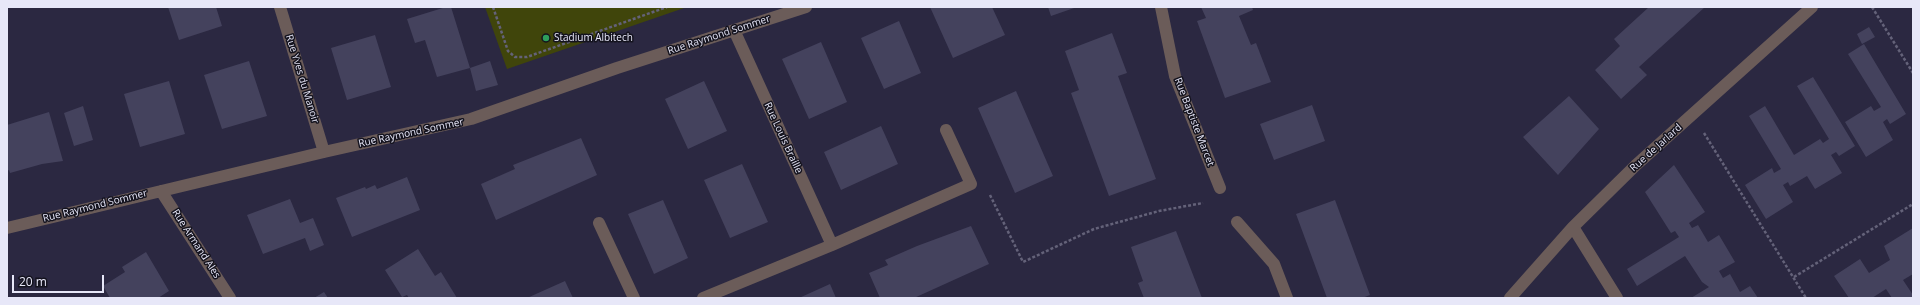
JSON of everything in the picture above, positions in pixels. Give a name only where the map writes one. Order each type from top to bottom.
[{"type":"street","name":"Rue Yves du Manoir","points":[[280,7],[324,152]]},
{"type":"street","name":"Rue Raymond Sommer","points":[[7,228],[324,152],[471,119],[617,68],[806,7]]},
{"type":"street","name":"Rue Baptiste Marcet","points":[[1161,7],[1175,76],[1220,188]]},
{"type":"street","name":"Rue de Jarlard","points":[[1510,298],[1573,227],[1636,165],[1812,7]]},
{"type":"street","name":"Rue Louis Braille","points":[[734,30],[832,245]]},
{"type":"street","points":[[703,298],[832,245],[970,184],[946,130]]},
{"type":"street","name":"Rue Armand Ales","points":[[161,191],[230,298]]},
{"type":"street","points":[[1237,222],[1274,264],[1287,298]]},
{"type":"street","points":[[599,223],[634,298]]},
{"type":"street","points":[[1573,227],[1617,298]]},
{"type":"path","points":[[493,7],[508,51],[515,57],[527,57],[667,7]]},
{"type":"path","points":[[1872,7],[1913,73]]},
{"type":"path","points":[[1693,115],[1806,298]]},
{"type":"path","points":[[970,184],[991,195],[1023,262],[1094,229],[1159,211],[1210,202]]},
{"type":"path","points":[[1794,277],[1913,204]]},
{"type":"green space","name":"Stadium Albitech","points":[[485,7],[687,7],[507,69]]},
{"type":"building","points":[[168,7],[216,7],[222,26],[179,40]]},
{"type":"building","points":[[446,7],[451,7],[470,68],[437,77],[425,40],[415,43],[407,19]]},
{"type":"building","points":[[930,7],[992,7],[1005,35],[953,58]]},
{"type":"building","points":[[1048,7],[1077,7],[1051,16]]},
{"type":"building","points":[[1201,7],[1252,7],[1253,10],[1239,16],[1251,45],[1256,43],[1271,82],[1225,98],[1197,21],[1206,18]]},
{"type":"building","points":[[1649,7],[1705,7],[1639,67],[1647,75],[1621,99],[1595,70],[1620,46],[1614,39]]},
{"type":"building","points":[[899,21],[921,73],[884,89],[861,38]]},
{"type":"building","points":[[1869,27],[1875,37],[1862,44],[1857,34]]},
{"type":"building","points":[[1112,33],[1127,73],[1118,76],[1156,179],[1109,196],[1071,93],[1079,90],[1065,51]]},
{"type":"building","points":[[375,35],[391,87],[347,100],[331,48]]},
{"type":"building","points":[[821,42],[847,102],[809,119],[782,59]]},
{"type":"building","points":[[1864,44],[1906,114],[1890,124],[1887,119],[1883,122],[1893,140],[1866,157],[1845,122],[1871,106],[1874,111],[1881,107],[1848,54]]},
{"type":"building","points":[[249,61],[267,116],[222,129],[204,75]]},
{"type":"building","points":[[490,61],[498,85],[476,91],[470,68]]},
{"type":"building","points":[[1813,77],[1855,146],[1839,156],[1836,152],[1831,155],[1842,173],[1815,189],[1807,176],[1790,186],[1788,182],[1783,185],[1793,202],[1766,219],[1745,185],[1772,168],[1774,173],[1781,169],[1749,116],[1765,106],[1794,155],[1820,139],[1823,143],[1829,139],[1797,86]]},
{"type":"building","points":[[169,81],[185,134],[140,147],[124,94]]},
{"type":"building","points":[[704,81],[727,131],[688,149],[665,99]]},
{"type":"building","points":[[1016,91],[1053,176],[1015,193],[978,108]]},
{"type":"building","points":[[1569,96],[1599,129],[1558,175],[1523,137]]},
{"type":"building","points":[[1312,105],[1325,141],[1274,160],[1260,124]]},
{"type":"building","points":[[83,106],[93,140],[74,146],[64,113]]},
{"type":"building","points":[[49,112],[63,161],[42,164],[10,173],[9,170],[7,171],[7,125]]},
{"type":"building","points":[[881,126],[898,164],[841,190],[824,152]]},
{"type":"building","points":[[581,138],[597,175],[496,220],[481,184],[515,169],[513,165]]},
{"type":"building","points":[[742,164],[768,222],[730,238],[704,180]]},
{"type":"building","points":[[1674,165],[1705,212],[1689,223],[1692,228],[1698,225],[1708,242],[1719,235],[1735,262],[1719,271],[1723,278],[1730,274],[1740,292],[1750,286],[1758,298],[1691,298],[1709,287],[1702,282],[1685,256],[1637,286],[1627,269],[1679,237],[1675,231],[1671,233],[1645,192]]},
{"type":"building","points":[[407,177],[420,210],[352,237],[336,198],[365,187],[366,189],[375,185],[377,189]]},
{"type":"building","points":[[290,199],[300,223],[313,218],[324,245],[310,251],[305,238],[263,254],[247,215]]},
{"type":"building","points":[[663,200],[688,258],[654,274],[628,214]]},
{"type":"building","points":[[1335,200],[1370,295],[1362,298],[1327,298],[1296,214]]},
{"type":"building","points":[[971,226],[989,264],[914,298],[880,298],[869,273],[888,265],[885,260],[917,246]]},
{"type":"building","points":[[1913,228],[1913,274],[1903,280],[1913,295],[1913,298],[1892,298],[1886,289],[1872,298],[1849,298],[1834,276],[1860,259],[1869,273],[1890,260],[1884,246]]},
{"type":"building","points":[[1176,231],[1202,298],[1144,298],[1138,283],[1143,281],[1131,247]]},
{"type":"building","points":[[418,249],[435,276],[441,272],[457,298],[409,298],[407,295],[402,297],[385,270]]},
{"type":"building","points":[[146,252],[169,291],[158,298],[110,298],[103,286],[125,272],[122,267]]},
{"type":"building","points":[[565,281],[573,298],[527,298]]},
{"type":"building","points":[[830,284],[836,298],[799,298]]},
{"type":"building","points":[[324,292],[328,298],[314,298]]},
{"type":"place","name":"Stadium Albitech","points":[[546,38]]}]
